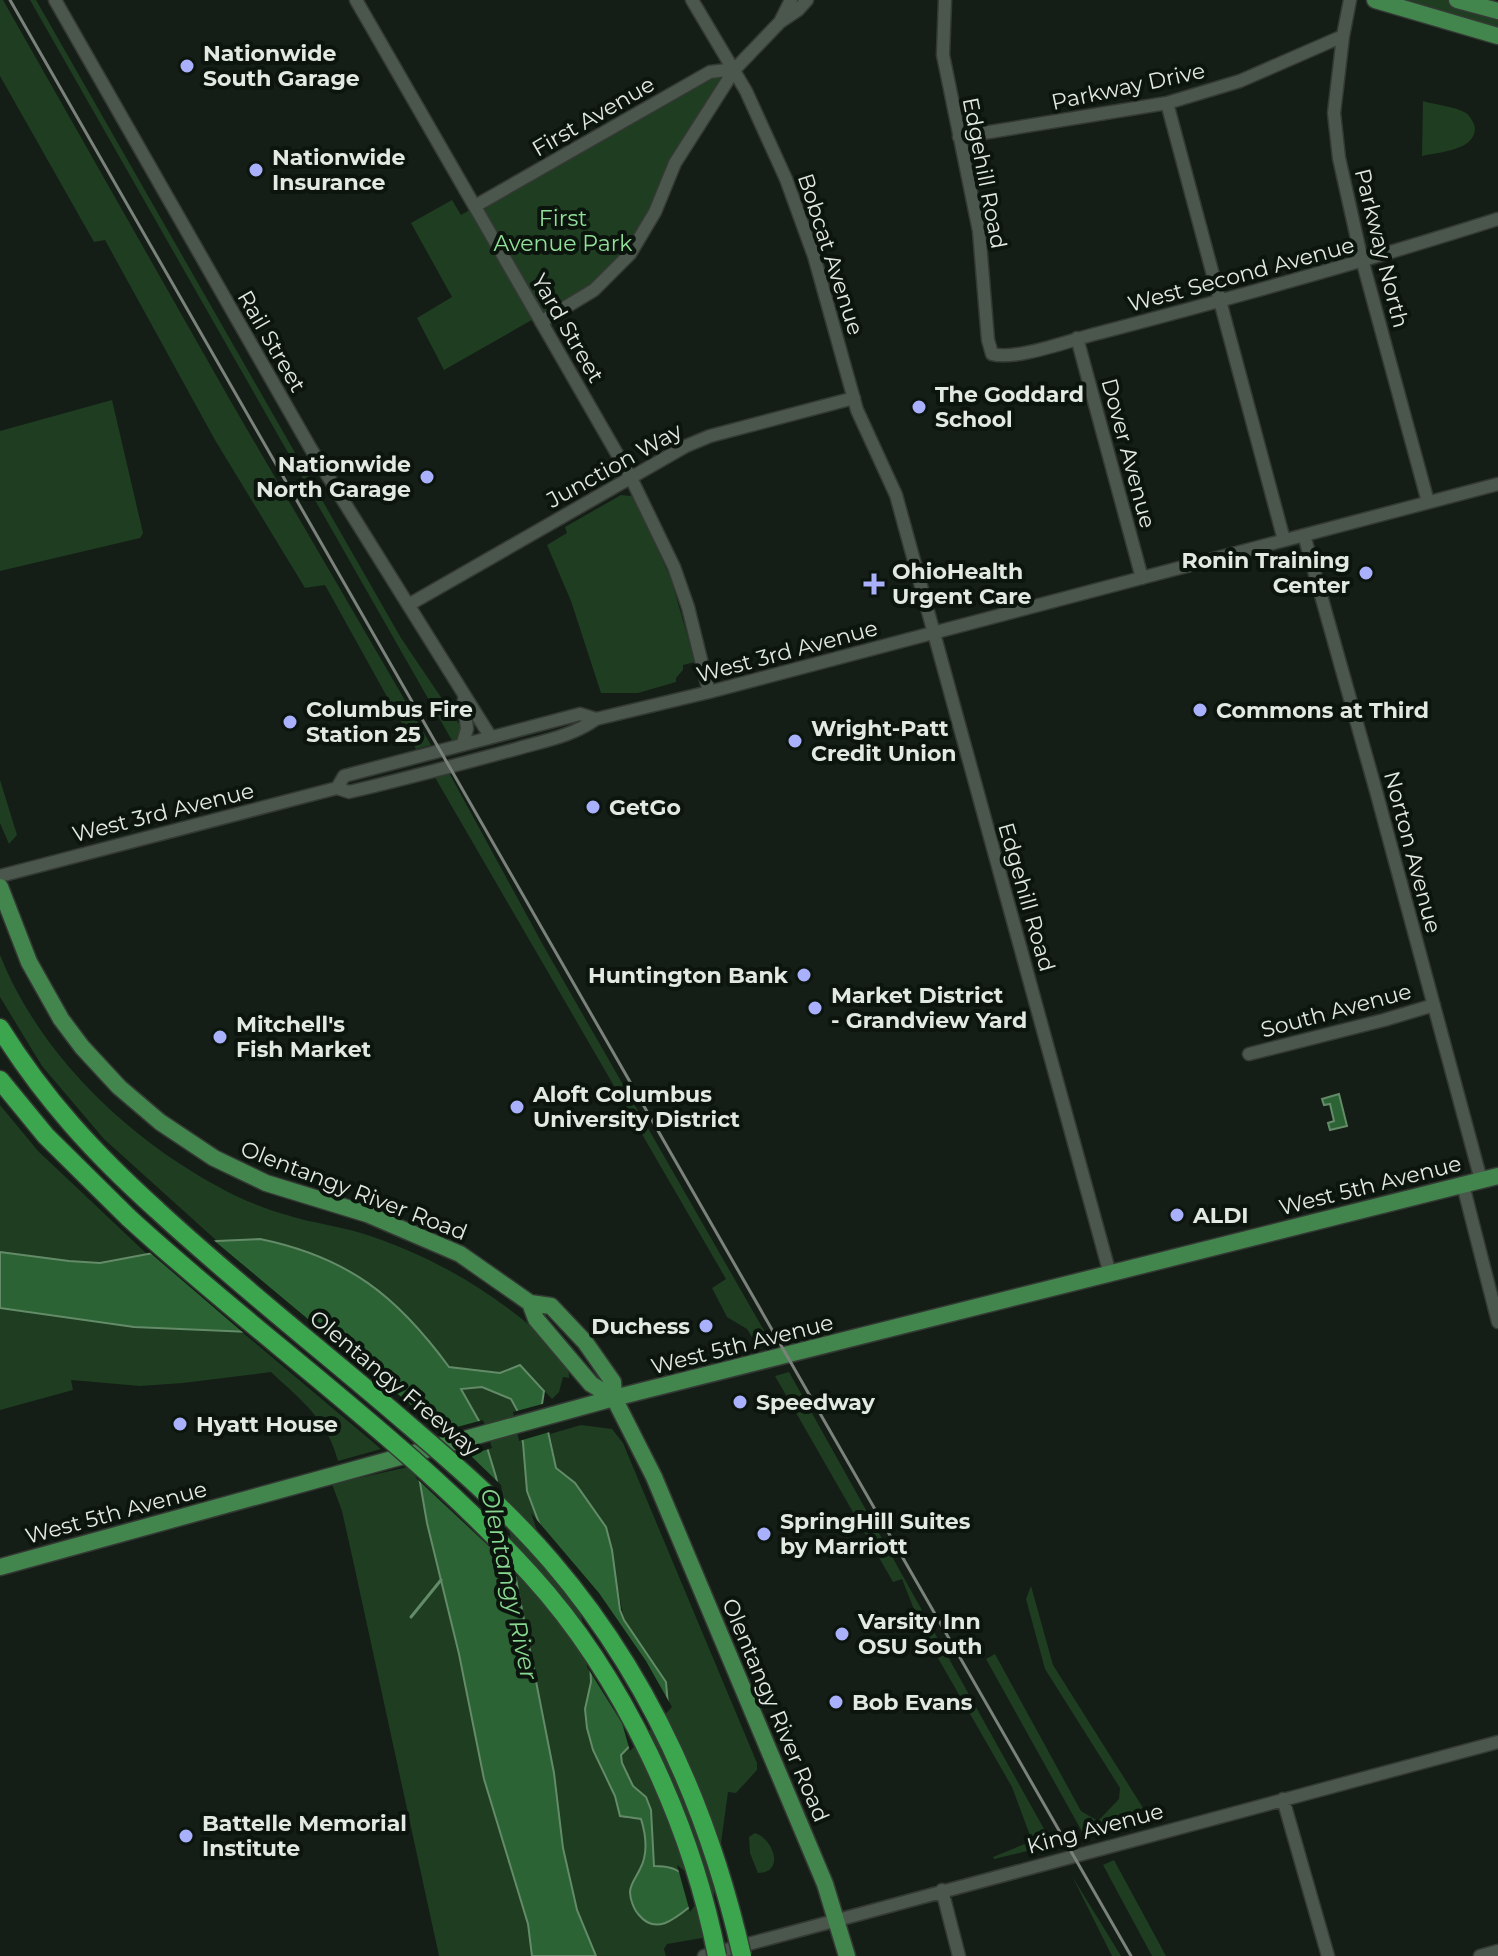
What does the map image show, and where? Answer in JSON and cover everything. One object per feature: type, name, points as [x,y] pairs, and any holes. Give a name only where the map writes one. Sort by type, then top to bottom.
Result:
[{"type":"highway","name":"Olentangy Freeway","points":[[0,1028],[28,1072],[65,1119],[157,1210],[468,1476],[551,1561],[603,1627],[625,1661],[685,1774],[714,1847],[742,1956]]},
{"type":"highway","points":[[0,1080],[46,1136],[129,1218],[196,1280],[451,1494],[532,1577],[583,1641],[646,1749],[692,1860],[717,1956]]},
{"type":"main road","points":[[1375,0],[1498,36]]},
{"type":"main road","points":[[1457,0],[1498,11]]},
{"type":"main road","name":"Olentangy River Road","points":[[0,887],[29,962],[61,1019],[119,1087],[160,1122],[214,1158],[266,1183],[367,1214],[431,1239],[467,1258],[530,1303],[551,1306],[585,1342],[613,1382],[614,1398],[654,1477],[837,1919],[847,1956]]},
{"type":"main road","name":"West 5th Avenue","points":[[0,1567],[614,1398],[1498,1176]]},
{"type":"street","name":"Rail Street","points":[[55,0],[311,449],[490,736]]},
{"type":"street","name":"Yard Street","points":[[356,0],[631,478],[674,567],[688,607],[709,692]]},
{"type":"street","name":"Bobcat Avenue","points":[[692,0],[735,69],[757,112],[797,206],[829,305],[854,398],[869,441],[896,495],[907,530]]},
{"type":"street","points":[[780,22],[791,0]]},
{"type":"street","points":[[541,322],[594,290],[630,254],[655,212],[675,163],[735,69],[780,22],[807,0]]},
{"type":"street","name":"Edgehill Road","points":[[945,0],[943,55],[979,231],[988,340],[992,354]]},
{"type":"street","name":"Parkway North","points":[[1350,0],[1334,113],[1343,181],[1428,502]]},
{"type":"street","name":"Parkway Drive","points":[[959,137],[1167,103],[1240,81],[1343,36]]},
{"type":"street","name":"First Avenue","points":[[475,206],[710,72],[735,69]]},
{"type":"street","points":[[1167,103],[1284,540]]},
{"type":"street","name":"West Second Avenue","points":[[992,354],[1019,354],[1363,262],[1498,219]]},
{"type":"street","name":"Dover Avenue","points":[[1077,338],[1142,578]]},
{"type":"street","name":"Junction Way","points":[[410,604],[686,446],[710,436],[854,398]]},
{"type":"street","name":"West 3rd Avenue","points":[[0,876],[337,788],[349,792],[543,742],[584,728],[596,719],[933,634],[1498,484]]},
{"type":"street","name":"Edgehill Road","points":[[907,530],[1110,1274]]},
{"type":"street","name":"Norton Avenue","points":[[1304,535],[1481,1180]]},
{"type":"street","name":"Rail Street","points":[[463,696],[467,719],[463,743]]},
{"type":"street","name":"West 3rd Avenue","points":[[337,788],[344,776],[463,743],[580,714],[596,719]]},
{"type":"street","points":[[390,782],[392,778],[406,773],[483,754],[490,745],[490,736]]},
{"type":"street","name":"South Avenue","points":[[1249,1054],[1434,1005]]},
{"type":"street","points":[[1463,1185],[1498,1322]]},
{"type":"street","name":"King Avenue","points":[[704,1956],[1498,1742]]},
{"type":"street","points":[[1283,1799],[1328,1956]]},
{"type":"street","points":[[942,1890],[959,1956]]},
{"type":"street","points":[[1480,1956],[1498,1951]]},
{"type":"green space","points":[[0,0],[3,0],[230,400],[431,745],[416,749],[325,585],[305,588],[215,440],[105,240],[94,242],[0,76]]},
{"type":"green space","points":[[30,0],[36,0],[401,638],[461,727],[463,736],[454,744]]},
{"type":"green space","points":[[1375,0],[1457,0],[1498,11],[1498,36]]},
{"type":"green space","name":"First Avenue Park","points":[[735,69],[643,234],[594,290],[537,317],[444,370],[417,318],[452,297],[411,223],[452,200],[461,215],[710,72]]},
{"type":"green space","points":[[1423,101],[1466,113],[1475,129],[1469,142],[1454,149],[1422,156]]},
{"type":"green space","points":[[112,400],[143,533],[140,538],[0,571],[0,431]]},
{"type":"green space","points":[[621,495],[631,496],[635,500],[671,579],[695,662],[683,665],[676,682],[638,693],[601,693],[571,601],[547,545],[567,533],[565,527]]},
{"type":"green space","points":[[447,769],[543,945],[774,1344],[759,1348],[747,1329],[727,1317],[712,1288],[726,1279],[433,774]]},
{"type":"green space","points":[[0,780],[17,835],[9,844],[0,823]]},
{"type":"green space","points":[[0,955],[37,1025],[62,1058],[118,1117],[150,1143],[183,1166],[244,1199],[281,1213],[385,1241],[453,1272],[516,1314],[557,1351],[566,1364],[569,1378],[563,1377],[559,1392],[552,1399],[520,1365],[500,1373],[449,1367],[425,1335],[398,1307],[304,1250],[260,1239],[217,1241],[104,1139],[42,1066],[0,997]]},
{"type":"green space","points":[[0,1105],[38,1151],[148,1255],[100,1263],[0,1252]]},
{"type":"green space","points":[[0,1308],[134,1327],[241,1331],[381,1449],[338,1461],[320,1422],[271,1372],[140,1386],[71,1380],[73,1390],[0,1410]]},
{"type":"green space","points":[[789,1372],[1053,1845],[994,1859],[1032,1841],[1012,1787],[923,1632],[902,1579],[893,1582],[775,1376]]},
{"type":"green space","points":[[482,1387],[511,1399],[517,1410],[527,1491],[584,1614],[589,1634],[591,1682],[585,1709],[593,1750],[628,1819],[641,1819],[645,1836],[644,1852],[633,1882],[686,1877],[677,1869],[654,1866],[651,1810],[646,1797],[633,1786],[621,1755],[668,1706],[666,1682],[624,1620],[606,1527],[575,1483],[556,1468],[550,1434],[581,1425],[612,1429],[623,1443],[757,1763],[757,1770],[736,1793],[728,1792],[708,1937],[667,1944],[664,1949],[666,1956],[596,1956],[577,1910],[563,1848],[554,1773],[496,1477],[479,1421],[461,1388]]},
{"type":"green space","points":[[417,1465],[484,1779],[528,1924],[532,1956],[439,1956],[342,1511],[332,1484]]},
{"type":"green space","points":[[1031,1586],[1053,1665],[1152,1822],[1085,1837],[986,1659],[995,1654],[1081,1811],[1098,1821],[1119,1799],[1120,1788],[1045,1669],[1026,1599]]},
{"type":"green space","points":[[755,1833],[762,1836],[774,1855],[772,1868],[766,1872],[758,1873],[750,1853],[749,1837]]},
{"type":"green space","points":[[1114,1860],[1166,1956],[1152,1956],[1103,1865]]},
{"type":"green space","points":[[1072,1876],[1121,1956],[1112,1956]]},
{"type":"water","points":[[1339,1094],[1347,1126],[1330,1130],[1328,1123],[1334,1121],[1330,1104],[1324,1105],[1322,1099]]},
{"type":"water","name":"Olentangy River","points":[[260,1239],[319,1257],[368,1283],[410,1320],[449,1367],[500,1373],[520,1365],[544,1391],[542,1404],[556,1468],[575,1483],[606,1527],[620,1610],[666,1682],[668,1706],[621,1755],[633,1786],[646,1797],[651,1810],[654,1866],[673,1868],[686,1881],[692,1905],[673,1919],[652,1924],[637,1913],[632,1901],[631,1886],[644,1857],[643,1825],[641,1819],[620,1816],[615,1796],[593,1750],[585,1709],[591,1682],[589,1634],[584,1614],[542,1531],[527,1491],[523,1443],[517,1410],[511,1399],[482,1387],[461,1389],[479,1421],[496,1477],[554,1773],[563,1848],[577,1910],[596,1956],[532,1956],[528,1924],[484,1779],[417,1465],[407,1435],[297,1334],[134,1327],[0,1308],[0,1252],[100,1263],[217,1241]]},
{"type":"pier","points":[[211,1238],[442,1431],[483,1420],[492,1448],[470,1455],[501,1485],[518,1578],[494,1551],[416,1478],[403,1437],[377,1402],[296,1338],[247,1336],[148,1251]]},
{"type":"pier","points":[[546,1403],[553,1431],[519,1441],[513,1412]]},
{"type":"pier","points":[[531,1513],[599,1593],[646,1661],[672,1707],[630,1751],[622,1723],[587,1667],[581,1615],[538,1533]]},
{"type":"pier","points":[[677,1865],[690,1875],[699,1900],[690,1912]]},
{"type":"waterway","points":[[411,1617],[441,1580]]},
{"type":"railway","points":[[10,0],[1131,1956]]},
{"type":"place","name":"Nationwide South Garage","points":[[187,66]]},
{"type":"place","name":"Nationwide Insurance","points":[[256,170]]},
{"type":"place","name":"The Goddard School","points":[[919,407]]},
{"type":"place","name":"Nationwide North Garage","points":[[427,477]]},
{"type":"place","name":"Ronin Training Center","points":[[1366,573]]},
{"type":"place","name":"OhioHealth Urgent Care","points":[[874,584]]},
{"type":"place","name":"Commons at Third","points":[[1200,710]]},
{"type":"place","name":"Columbus Fire Station 25","points":[[290,722]]},
{"type":"place","name":"Wright-Patt Credit Union","points":[[795,741]]},
{"type":"place","name":"GetGo","points":[[593,807]]},
{"type":"place","name":"Huntington Bank","points":[[804,975]]},
{"type":"place","name":"Market District - Grandview Yard","points":[[815,1008]]},
{"type":"place","name":"Mitchell's Fish Market","points":[[220,1037]]},
{"type":"place","name":"Aloft Columbus University District","points":[[517,1107]]},
{"type":"place","name":"ALDI","points":[[1177,1215]]},
{"type":"place","name":"Duchess","points":[[706,1326]]},
{"type":"place","name":"Speedway","points":[[740,1402]]},
{"type":"place","name":"Hyatt House","points":[[180,1424]]},
{"type":"place","name":"SpringHill Suites by Marriott","points":[[764,1534]]},
{"type":"place","name":"Varsity Inn OSU South","points":[[842,1634]]},
{"type":"place","name":"Bob Evans","points":[[836,1702]]},
{"type":"place","name":"Battelle Memorial Institute","points":[[186,1836]]}]
